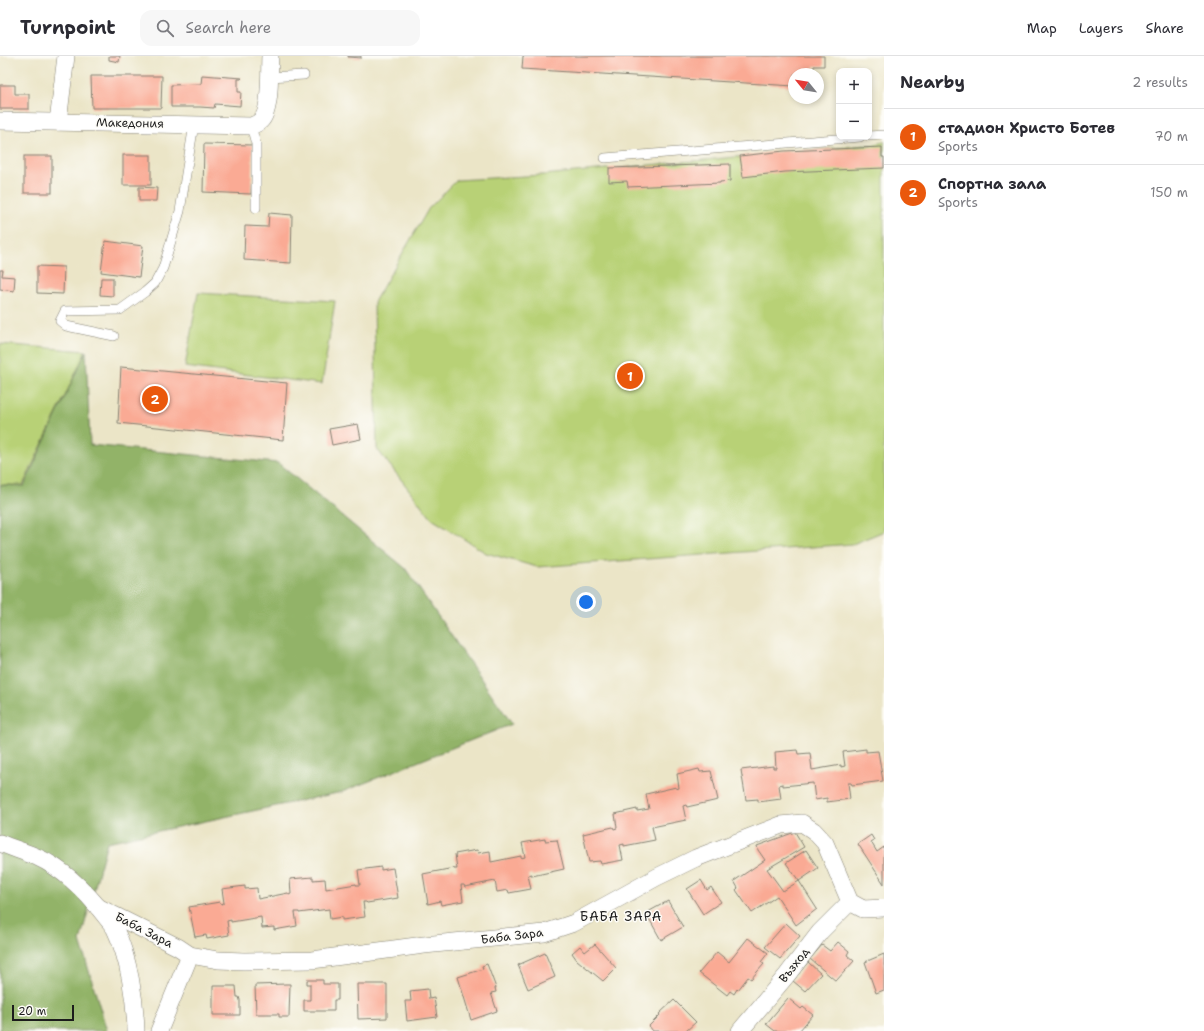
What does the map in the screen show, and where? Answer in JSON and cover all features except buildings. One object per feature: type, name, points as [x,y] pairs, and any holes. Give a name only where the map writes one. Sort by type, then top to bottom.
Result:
[{"type":"street","points":[[58,122],[66,56]]},
{"type":"street","points":[[255,124],[264,116],[268,108],[270,56]]},
{"type":"street","name":"Македония","points":[[0,121],[255,124]]},
{"type":"street","name":"Баба Зара","points":[[98,907],[178,947],[190,955],[218,960],[312,960],[424,945],[544,933],[574,923],[651,880],[696,858],[781,825],[802,823],[814,831],[825,843],[850,902]]},
{"type":"street","points":[[0,843],[38,858],[58,870],[80,888],[115,928],[124,953],[133,991],[136,1031]]},
{"type":"street","points":[[850,902],[863,909],[884,908]]},
{"type":"street","name":"Възход","points":[[740,1031],[787,976],[820,932],[850,902]]},
{"type":"street","points":[[159,1031],[190,955]]},
{"type":"lane","points":[[269,77],[304,75]]},
{"type":"lane","points":[[114,336],[66,326],[60,320],[64,311],[120,310],[155,283],[163,268],[180,210],[194,124]]},
{"type":"lane","points":[[255,124],[256,208]]},
{"type":"lane","points":[[872,136],[884,135]]},
{"type":"lane","points":[[605,158],[836,139]]},
{"type":"green space","points":[[884,141],[884,531],[853,544],[537,567],[486,553],[432,519],[377,449],[374,302],[429,208],[457,180],[543,175],[876,144]]},
{"type":"green space","points":[[198,293],[335,301],[322,384],[185,367]]},
{"type":"green space","points":[[0,344],[86,351],[23,485],[0,485]]},
{"type":"green space","points":[[86,351],[90,445],[278,463],[405,568],[512,724],[342,792],[107,842],[80,941],[107,1031],[0,1031],[0,485],[24,486]]},
{"type":"place","name":"стадион Христо Ботев","points":[[630,376]]},
{"type":"place","name":"Спортна зала","points":[[155,399]]},
{"type":"district","name":"БАБА ЗАРА","points":[[621,916]]}]
